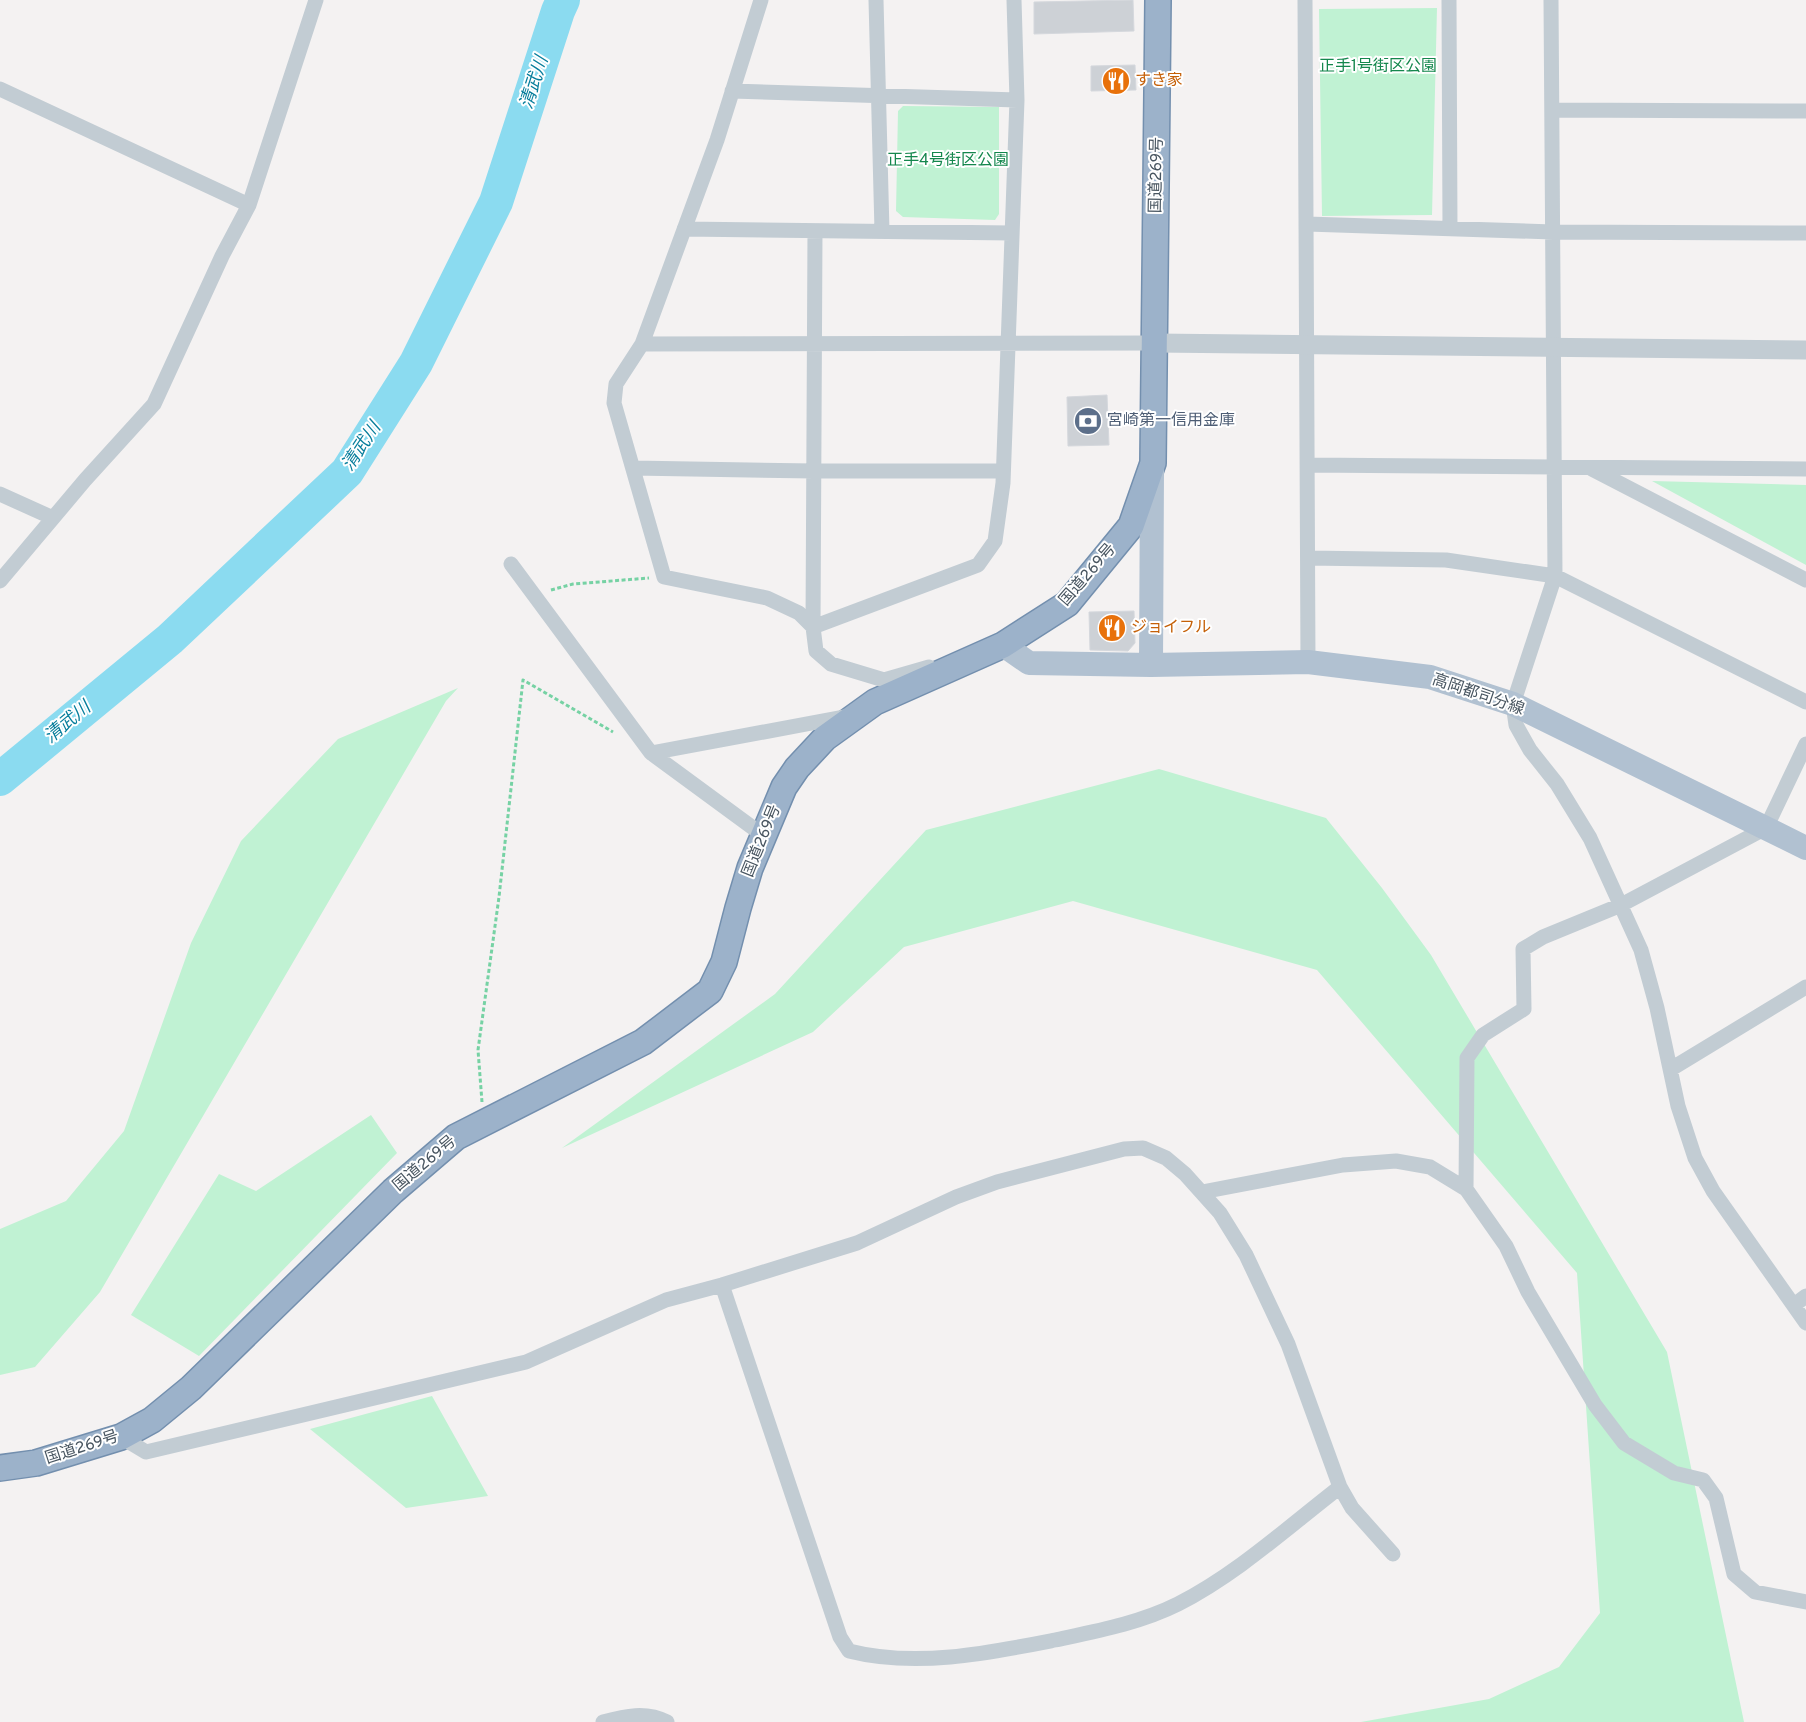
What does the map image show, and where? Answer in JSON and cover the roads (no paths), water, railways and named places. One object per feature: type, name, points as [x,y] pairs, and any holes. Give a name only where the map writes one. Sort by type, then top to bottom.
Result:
[{"type":"highway","name":"国道269号","points":[[0,1468],[36,1463],[121,1437],[152,1420],[191,1388],[393,1190],[456,1137],[643,1042],[710,991],[724,962],[750,868],[784,787],[825,738],[875,702],[1003,645],[1067,604],[1131,526],[1152,463],[1158,0]]},
{"type":"main road","points":[[1150,665],[1152,463]]},
{"type":"main road","name":"高岡都司分線","points":[[1003,645],[1029,663],[1150,665],[1308,662],[1430,678],[1513,704],[1806,848]]},
{"type":"street","points":[[0,580],[52,518],[154,404],[222,256],[249,205],[316,0]]},
{"type":"street","points":[[761,0],[717,140],[642,344],[616,384],[614,403],[664,577],[767,598],[798,612],[813,627]]},
{"type":"street","points":[[876,0],[882,231]]},
{"type":"street","points":[[813,627],[978,565],[995,541],[1003,472],[1017,100],[1014,0]]},
{"type":"street","points":[[1305,0],[1308,662]]},
{"type":"street","points":[[1448,0],[1450,228]]},
{"type":"street","points":[[1551,0],[1555,576],[1513,704],[1516,725],[1530,750],[1557,784],[1590,838],[1641,950],[1657,1008],[1678,1106],[1695,1158],[1713,1191],[1806,1323]]},
{"type":"street","points":[[0,89],[249,205]]},
{"type":"street","points":[[732,91],[1017,100]]},
{"type":"street","points":[[1552,110],[1806,111]]},
{"type":"street","points":[[1307,224],[1552,232],[1806,233]]},
{"type":"street","points":[[684,229],[1012,233]]},
{"type":"street","points":[[816,230],[813,627],[816,651],[831,664],[884,680],[1003,645]]},
{"type":"street","points":[[642,344],[1155,343],[1806,350]]},
{"type":"street","points":[[1308,465],[1806,469]]},
{"type":"street","points":[[1588,467],[1806,580]]},
{"type":"street","points":[[633,468],[1003,472]]},
{"type":"street","points":[[0,494],[52,518]]},
{"type":"street","points":[[1308,558],[1446,560],[1555,576],[1806,702]]},
{"type":"street","points":[[511,564],[651,753],[764,836]]},
{"type":"street","points":[[651,753],[858,714]]},
{"type":"street","points":[[1466,1189],[1467,1058],[1483,1035],[1524,1009],[1523,949],[1543,936],[1621,905],[1766,828],[1806,744]]},
{"type":"street","points":[[1671,1069],[1806,987]]},
{"type":"street","points":[[121,1437],[146,1452],[526,1362],[666,1300],[722,1285],[857,1243],[956,1197],[996,1182],[1124,1149],[1143,1148],[1166,1158],[1185,1174],[1220,1214],[1246,1255],[1288,1344],[1340,1487],[1352,1508],[1392,1554]]},
{"type":"street","points":[[1202,1192],[1343,1165],[1396,1161],[1430,1167],[1466,1189],[1506,1246],[1528,1292],[1595,1405],[1624,1443],[1674,1473],[1703,1480],[1716,1498],[1734,1574],[1755,1592],[1806,1602]]},
{"type":"street","points":[[722,1285],[840,1637],[850,1651],[875,1656],[936,1658],[1018,1647],[1109,1629],[1148,1617],[1178,1604],[1239,1566],[1340,1487]]},
{"type":"street","points":[[1794,1305],[1806,1296]]},
{"type":"street","points":[[603,1722],[619,1717],[652,1715],[667,1722]]},
{"type":"waterway","name":"清武川","points":[[0,779],[170,639],[347,472],[416,363],[496,202],[563,0]]},
{"type":"place","name":"すき家","points":[[1116,81]]},
{"type":"place","name":"宮崎第一信用金庫","points":[[1088,421]]},
{"type":"place","name":"ジョイフル","points":[[1112,628]]},
{"type":"park label","name":"正手1号街区公園","points":[[1378,67]]},
{"type":"park label","name":"正手4号街区公園","points":[[948,161]]}]
